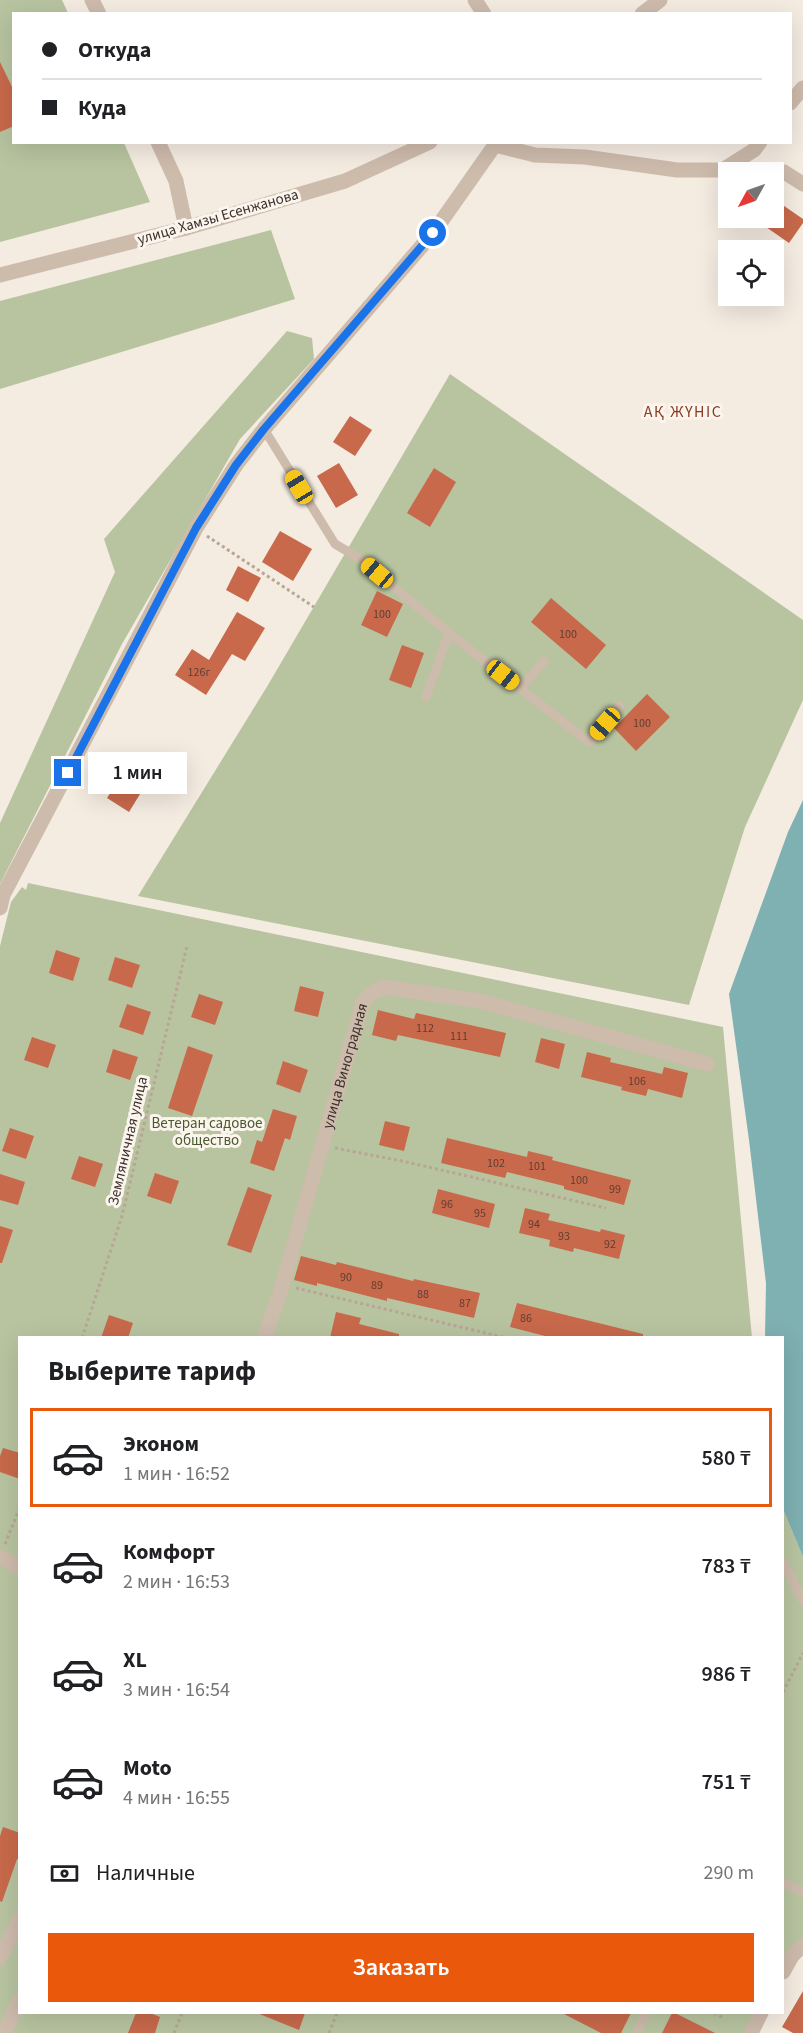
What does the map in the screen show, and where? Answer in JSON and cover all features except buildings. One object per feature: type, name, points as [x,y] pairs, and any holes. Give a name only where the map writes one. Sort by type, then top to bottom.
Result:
[{"type":"street","points":[[645,12],[660,0]]},
{"type":"street","points":[[792,101],[803,88]]},
{"type":"street","points":[[159,144],[176,181],[186,228]]},
{"type":"street","name":"улица Хамзы Есенжанова","points":[[0,275],[186,228],[345,181],[426,144]]},
{"type":"street","points":[[0,908],[3,895],[196,528],[236,465],[264,429],[433,233],[496,144],[535,155],[585,157],[677,170],[718,170]]},
{"type":"street","points":[[735,162],[754,150],[758,144]]},
{"type":"street","points":[[784,172],[803,184]]},
{"type":"street","name":"улица Виноградная","points":[[265,1336],[282,1285],[363,1002],[370,994],[384,987],[480,1001],[707,1065]]},
{"type":"street","points":[[0,1557],[18,1567]]},
{"type":"street","points":[[0,1958],[18,1922]]},
{"type":"street","points":[[784,1970],[792,1956],[803,1945]]},
{"type":"street","points":[[4,2033],[18,2003]]},
{"type":"street","points":[[751,2033],[760,2014]]},
{"type":"lane","points":[[264,429],[334,544],[359,558],[520,689],[589,742],[620,706]]},
{"type":"lane","points":[[426,698],[449,633]]},
{"type":"lane","points":[[520,689],[544,661]]},
{"type":"lane","points":[[784,1564],[803,1601]]},
{"type":"lane","points":[[784,1883],[803,1892]]},
{"type":"lane","points":[[637,2033],[646,2014]]},
{"type":"path","points":[[196,528],[314,607]]},
{"type":"path","name":"Земляничная улица","points":[[83,1336],[122,1216],[187,946]]},
{"type":"path","points":[[322,1145],[606,1208]]},
{"type":"path","points":[[282,1285],[499,1336]]},
{"type":"path","points":[[0,1557],[18,1513]]},
{"type":"path","points":[[784,1690],[803,1653]]},
{"type":"path","points":[[174,2033],[182,2014]]},
{"type":"path","points":[[329,2033],[337,2014]]},
{"type":"path","points":[[716,2014],[722,2017]]},
{"type":"green space","points":[[0,0],[62,0],[68,12],[12,12],[12,144],[124,144],[150,202],[0,242]]},
{"type":"green space","points":[[271,230],[295,299],[0,389],[0,301]]},
{"type":"green space","points":[[287,331],[312,338],[314,359],[240,439],[122,644],[0,884],[0,823],[115,572],[104,539]]},
{"type":"green space","points":[[450,374],[803,620],[803,700],[745,827],[689,1005],[138,896],[268,685]]},
{"type":"green space","name":"Ветеран садовое общество","points":[[28,883],[723,1027],[752,1336],[18,1336],[18,2014],[754,2014],[744,2033],[0,2033],[0,946],[11,902],[22,887],[26,890]]},
{"type":"green space","points":[[784,1511],[803,1557],[803,1939],[784,1963]]},
{"type":"water","points":[[803,800],[803,1557],[784,1511],[784,1336],[765,1336],[766,1283],[729,994],[788,832]]},
{"type":"district","name":"АҚ ЖҮНІС","points":[[683,412]]},
{"type":"route","points":[[68,773],[196,528],[236,465],[264,429],[433,233]]}]
